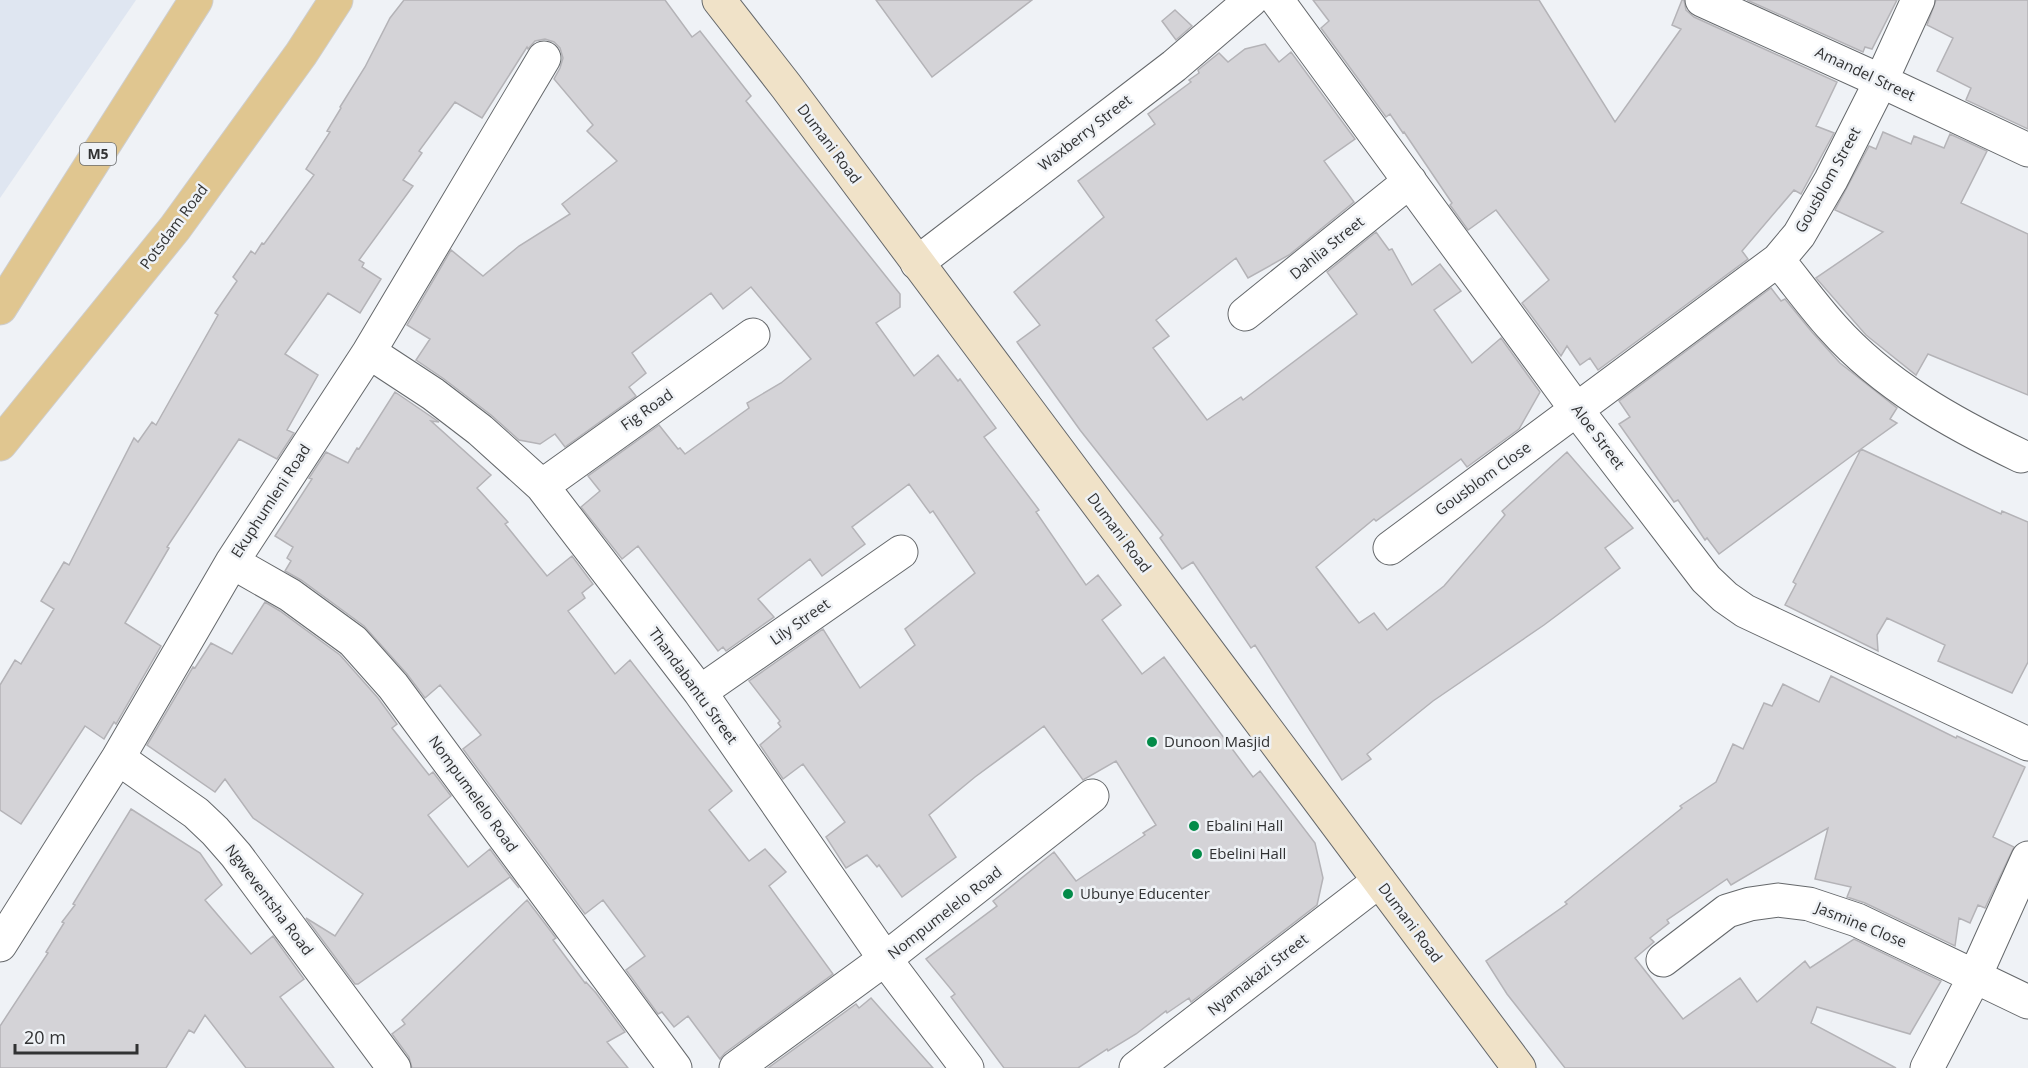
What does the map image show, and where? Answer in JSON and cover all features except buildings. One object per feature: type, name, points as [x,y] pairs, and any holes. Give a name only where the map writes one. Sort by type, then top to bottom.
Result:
[{"type":"main road","name":"M5","points":[[0,308],[196,0]]},
{"type":"main road","name":"Potsdam Road","points":[[0,444],[175,228],[301,54],[336,0]]},
{"type":"street","name":"Dumani Road","points":[[719,0],[1519,1068]]},
{"type":"street","name":"Waxberry Street","points":[[917,263],[1173,66],[1251,0]]},
{"type":"street","name":"Aloe Street","points":[[1277,0],[1576,410],[1706,579],[1725,597],[1745,611],[2028,744]]},
{"type":"street","name":"Amandel Street","points":[[1702,0],[2028,150]]},
{"type":"street","name":"Gousblom Street","points":[[1576,410],[1778,260],[1799,235],[1881,81],[1918,0]]},
{"type":"street","name":"Ekuphumleni Road","points":[[0,945],[117,758],[232,562],[369,352],[544,58]]},
{"type":"street","name":"Dahlia Street","points":[[1245,314],[1410,182]]},
{"type":"street","points":[[1778,260],[1833,328],[1868,362],[1924,405],[1970,432],[2021,456]]},
{"type":"street","name":"Fig Road","points":[[542,486],[753,335]]},
{"type":"street","name":"Thandabantu Street","points":[[369,352],[433,394],[470,422],[542,486],[699,692],[885,959],[967,1068]]},
{"type":"street","name":"Gousblom Close","points":[[1390,548],[1576,410]]},
{"type":"street","name":"Lily Street","points":[[699,692],[901,552]]},
{"type":"street","name":"Nompumelelo Road","points":[[232,562],[290,595],[345,636],[393,686],[675,1068]]},
{"type":"street","name":"Ngweventsha Road","points":[[117,758],[196,813],[215,831],[236,855],[394,1068]]},
{"type":"street","name":"Nompumelelo Road","points":[[736,1068],[885,959],[1092,796]]},
{"type":"street","points":[[1927,1068],[1976,976],[2028,858]]},
{"type":"street","name":"Nyamakazi Street","points":[[1136,1068],[1379,881]]},
{"type":"street","name":"Jasmine Close","points":[[1663,960],[1727,911],[1750,904],[1778,900],[1809,904],[1857,920],[2028,1002]]},
{"type":"shaded area","points":[[0,0],[136,0],[0,198]]},
{"type":"place","name":"Dunoon Masjid","points":[[1152,742]]},
{"type":"place","name":"Ebalini Hall","points":[[1194,826]]},
{"type":"place","name":"Ebelini Hall","points":[[1197,854]]},
{"type":"place","name":"Ubunye Educenter","points":[[1068,894]]}]
